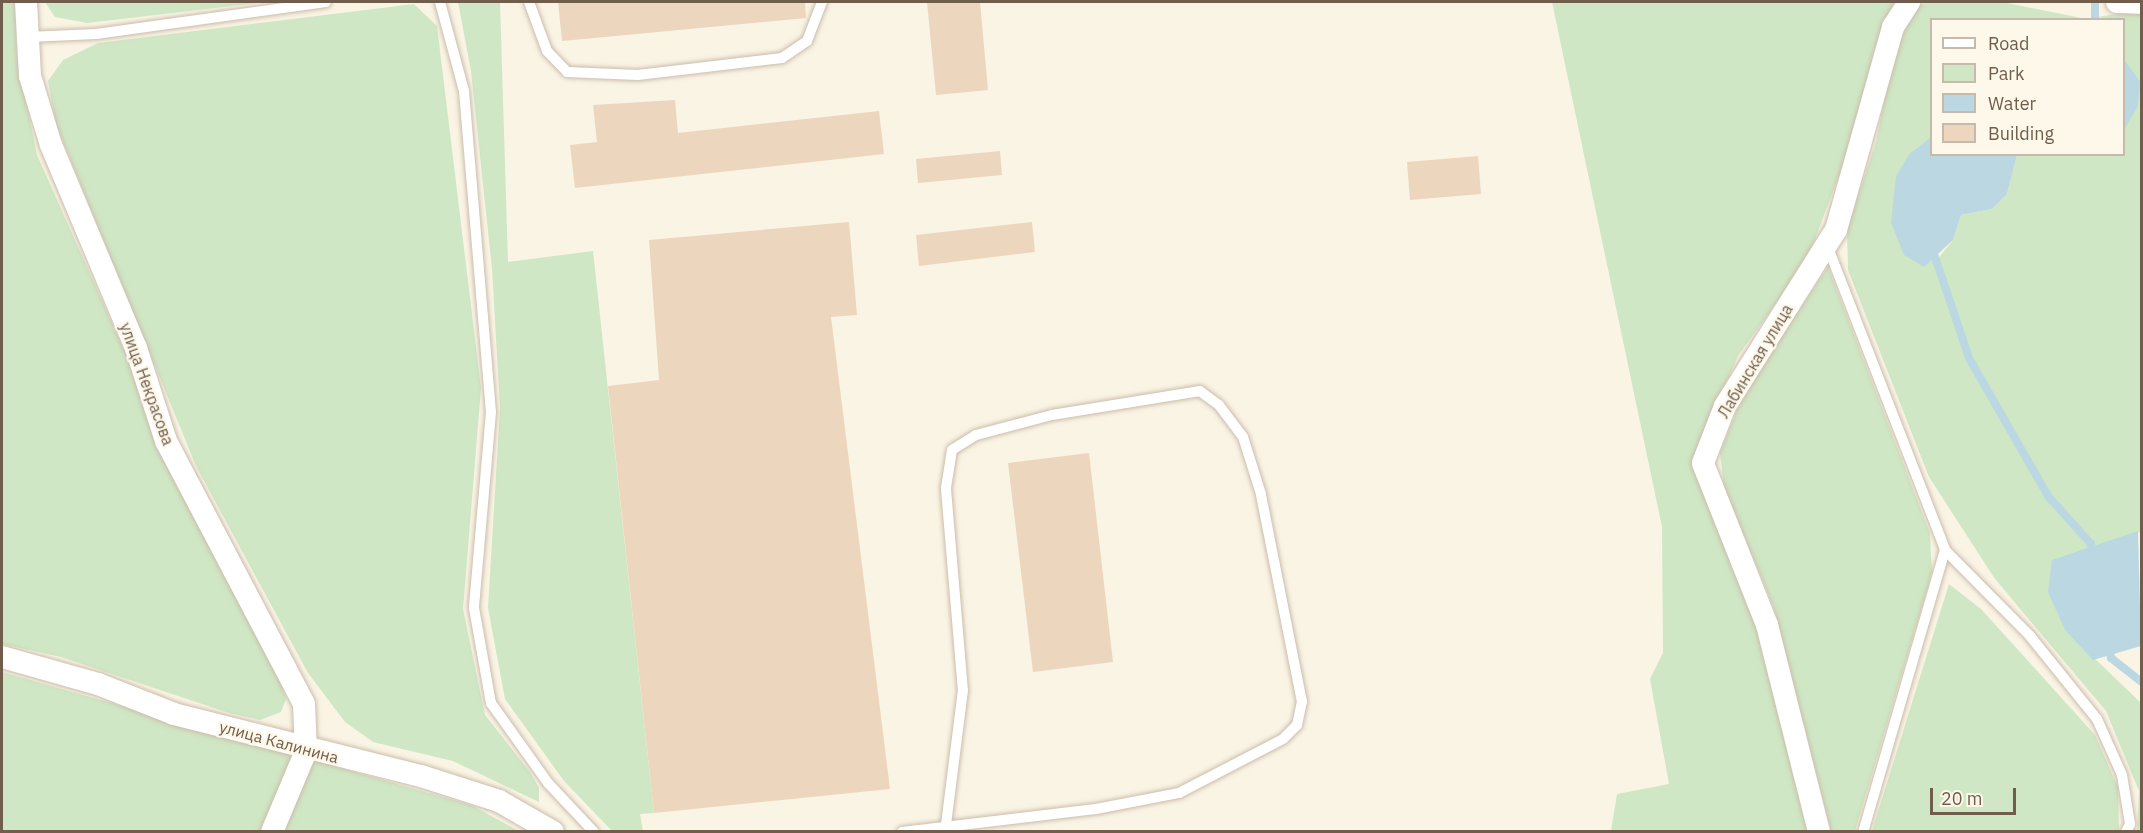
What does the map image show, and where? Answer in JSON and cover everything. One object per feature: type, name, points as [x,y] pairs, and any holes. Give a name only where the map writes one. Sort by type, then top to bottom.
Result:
[{"type":"street","name":"улица Некрасова","points":[[26,2],[30,76],[51,145],[136,348],[166,441],[304,704],[306,751]]},
{"type":"street","name":"Лабинская улица","points":[[1819,831],[1767,626],[1703,463],[1725,406],[1826,244],[1870,121],[1893,27],[1909,2]]},
{"type":"street","points":[[2117,2],[2142,3]]},
{"type":"street","name":"улица Калинина","points":[[2,657],[306,751],[443,783],[499,801],[553,831]]},
{"type":"street","points":[[272,831],[306,751]]},
{"type":"lane","points":[[28,37],[96,34],[326,2]]},
{"type":"lane","points":[[440,2],[464,91],[491,412],[476,619],[491,703],[548,783],[594,831]]},
{"type":"lane","points":[[529,2],[547,51],[567,72],[638,75],[782,58],[807,41],[822,2]]},
{"type":"lane","points":[[1826,244],[1945,550],[2030,636],[2097,719],[2122,775],[2130,824],[2126,831]]},
{"type":"lane","points":[[902,831],[1096,809],[1179,793],[1283,739],[1297,725],[1302,702],[1261,494],[1244,437],[1219,405],[1200,391],[1052,415],[976,435],[952,450],[946,489],[963,690],[946,825]]},
{"type":"lane","points":[[1863,831],[1945,550]]},
{"type":"green space","points":[[2,2],[15,2],[17,57],[37,155],[204,529],[277,669],[286,699],[281,712],[260,720],[229,713],[61,657],[2,644]]},
{"type":"green space","points":[[45,2],[266,2],[87,23],[55,17]]},
{"type":"green space","points":[[458,2],[500,2],[508,262],[593,251],[654,813],[640,814],[643,831],[612,831],[564,781],[505,699],[488,608],[500,408],[492,269],[471,71]]},
{"type":"green space","points":[[1552,2],[1901,2],[1875,47],[1851,144],[1807,260],[1738,356],[1693,460],[1760,627],[1808,831],[1611,831],[1617,794],[1669,784],[1650,679],[1663,653],[1662,527]]},
{"type":"green space","points":[[1928,2],[2002,2],[2081,18],[1930,18],[1930,138],[1910,153],[1936,261],[1953,240],[1961,215],[1992,209],[2007,194],[2017,156],[2125,156],[2125,127],[2140,81],[2125,60],[2125,18],[2096,17],[2141,11],[2141,535],[2138,531],[2065,630],[2141,703],[2141,831],[2137,831],[2139,791],[2106,711],[1995,579],[1929,477],[1848,270],[1847,229],[1876,142],[1893,57],[1916,6]]},
{"type":"green space","points":[[414,4],[437,26],[481,388],[463,609],[485,715],[530,772],[539,788],[539,802],[453,761],[373,742],[345,722],[308,673],[196,466],[56,124],[48,81],[63,60],[98,43]]},
{"type":"green space","points":[[1828,267],[1930,533],[1932,573],[1855,831],[1831,831],[1774,608],[1724,487],[1720,453],[1744,392]]},
{"type":"green space","points":[[1949,584],[1981,609],[2095,735],[2118,787],[2119,831],[1872,831]]},
{"type":"green space","points":[[2,672],[471,805],[519,831],[2,831]]},
{"type":"water","points":[[2125,60],[2140,81],[2138,106],[2125,128]]},
{"type":"water","points":[[1930,138],[1930,156],[2017,156],[2007,194],[1992,209],[1961,215],[1953,240],[1924,267],[1904,255],[1891,223],[1896,176],[1910,153]]},
{"type":"water","points":[[2138,531],[2141,646],[2093,660],[2065,630],[2048,592],[2052,560]]},
{"type":"building","points":[[558,2],[805,2],[806,18],[562,41]]},
{"type":"building","points":[[927,2],[980,2],[988,90],[936,95]]},
{"type":"building","points":[[675,100],[678,133],[879,111],[884,154],[575,188],[570,145],[597,142],[593,105]]},
{"type":"building","points":[[1000,151],[1002,175],[918,183],[916,159]]},
{"type":"building","points":[[1478,156],[1481,194],[1410,200],[1407,162]]},
{"type":"building","points":[[849,222],[857,315],[831,317],[890,789],[654,813],[608,386],[659,380],[649,240]]},
{"type":"building","points":[[1032,222],[1035,252],[919,266],[916,235]]},
{"type":"building","points":[[1089,453],[1113,662],[1033,672],[1008,463]]},
{"type":"waterway","points":[[2095,2],[2095,18]]},
{"type":"waterway","points":[[1933,251],[1969,358],[2048,496],[2091,544],[2093,554]]},
{"type":"waterway","points":[[2109,647],[2111,658],[2142,682]]}]
